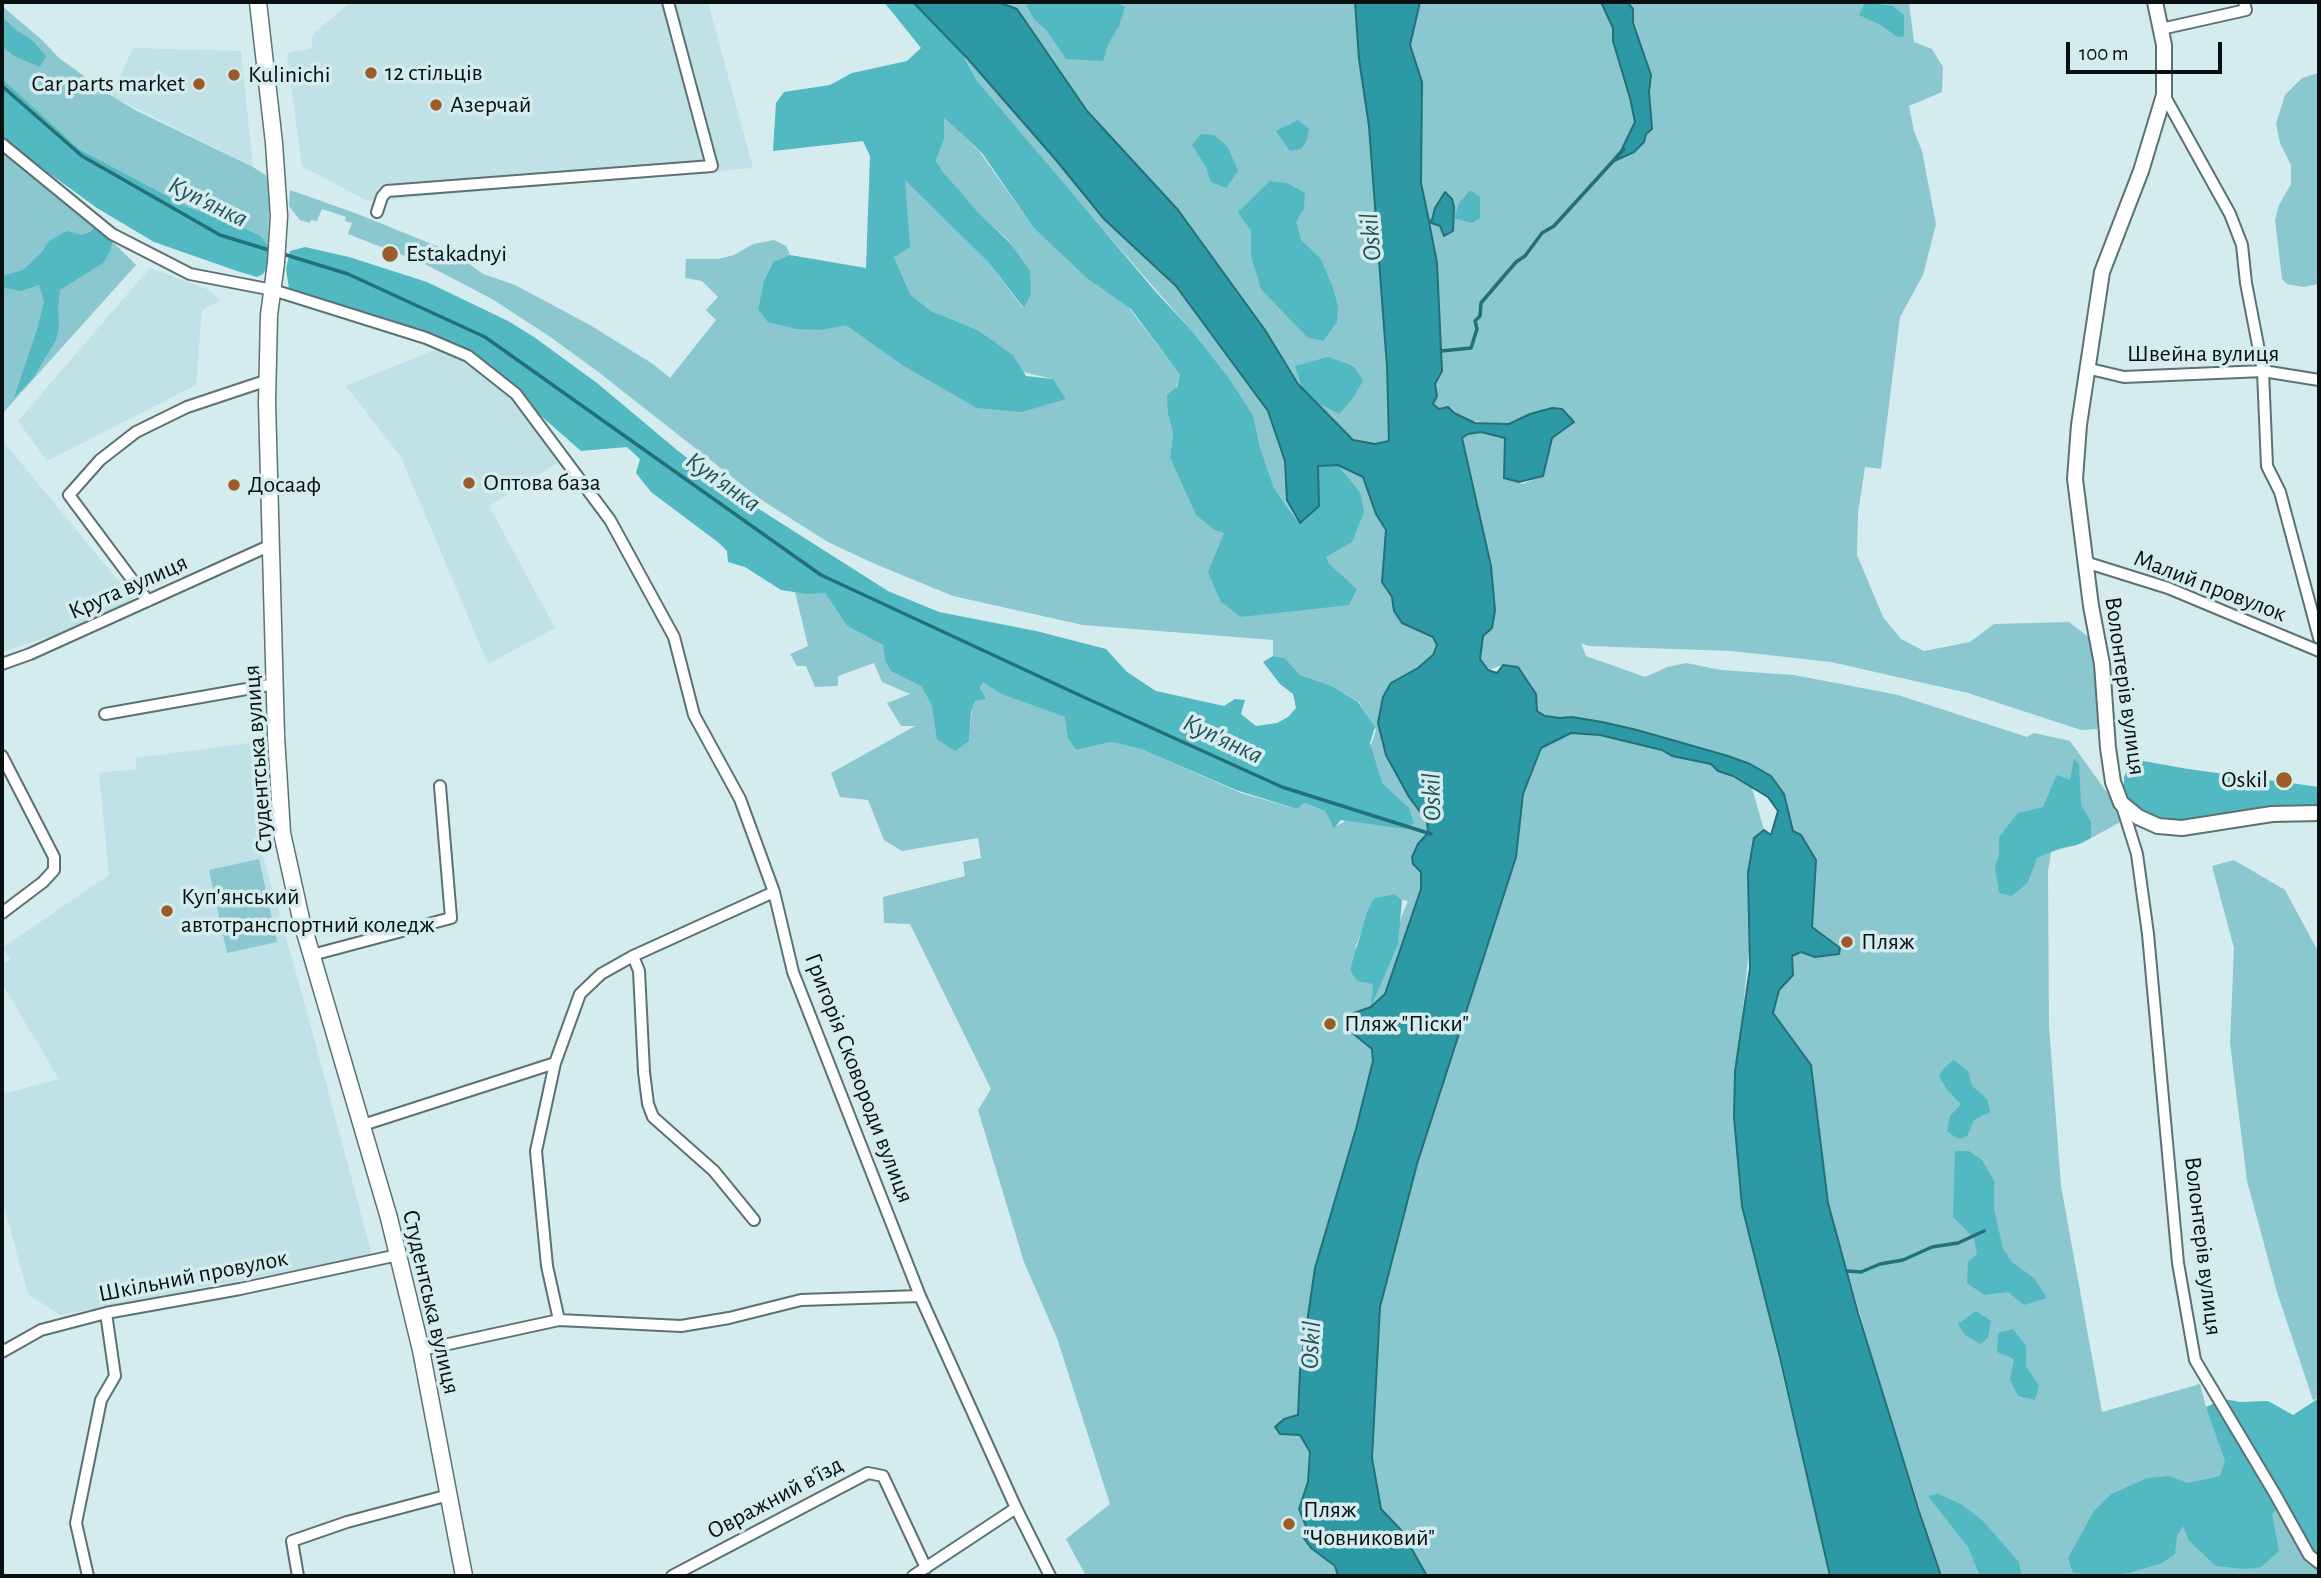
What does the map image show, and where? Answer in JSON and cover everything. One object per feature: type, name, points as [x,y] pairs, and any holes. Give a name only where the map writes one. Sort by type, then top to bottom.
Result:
[{"type":"main road","name":"Студентська вулиця","points":[[258,2],[279,216],[269,315],[268,380],[275,684],[282,833],[301,919],[363,1125],[398,1255],[421,1350],[464,1576]]},
{"type":"street","points":[[377,212],[387,191],[712,166],[668,2]]},
{"type":"street","name":"Волонтерів вулиця","points":[[2155,2],[2164,45],[2164,95],[2141,171],[2102,272],[2086,368],[2075,479],[2102,664],[2113,782],[2137,854],[2148,934],[2178,1263],[2195,1360],[2309,1555],[2319,1563]]},
{"type":"street","points":[[2161,29],[2246,10],[2244,2]]},
{"type":"street","points":[[2164,95],[2230,214],[2242,245],[2246,283],[2263,370],[2267,466],[2280,492],[2319,638]]},
{"type":"street","name":"Григорія Сковороди вулиця","points":[[2,145],[112,234],[190,274],[273,290],[426,338],[468,356],[516,394],[610,520],[674,637],[694,715],[740,799],[774,892],[793,972],[920,1296],[1016,1508],[1050,1576]]},
{"type":"street","name":"Швейна вулиця","points":[[2086,368],[2124,377],[2263,370],[2319,380]]},
{"type":"street","points":[[148,601],[69,495],[100,460],[136,432],[187,407],[268,380]]},
{"type":"street","name":"Крута вулиця","points":[[2,664],[30,654],[271,545]]},
{"type":"street","name":"Малий провулок","points":[[2085,562],[2168,588],[2319,651]]},
{"type":"street","points":[[105,714],[275,684]]},
{"type":"street","points":[[2,757],[54,857],[54,870],[43,882],[2,913]]},
{"type":"street","points":[[312,955],[451,918],[440,786]]},
{"type":"street","points":[[2121,803],[2138,817],[2158,826],[2182,828],[2272,814],[2319,813]]},
{"type":"street","points":[[559,1321],[547,1266],[536,1151],[555,1063],[580,994],[601,974],[633,957],[774,892]]},
{"type":"street","points":[[633,957],[639,971],[644,1072],[648,1104],[653,1117],[714,1171],[754,1220]]},
{"type":"street","points":[[363,1125],[555,1063]]},
{"type":"street","name":"Шкільний провулок","points":[[2,1352],[41,1330],[106,1313],[240,1289],[398,1255]]},
{"type":"street","points":[[421,1350],[559,1321],[681,1326],[729,1318],[801,1300],[920,1296]]},
{"type":"street","points":[[88,1576],[76,1523],[101,1400],[115,1376],[106,1313]]},
{"type":"street","name":"Овражний в'їзд","points":[[672,1576],[868,1473],[883,1476],[926,1568]]},
{"type":"street","points":[[298,1576],[292,1541],[347,1522],[449,1495]]},
{"type":"street","points":[[914,1576],[1016,1508]]},
{"type":"shaded area","points":[[351,2],[708,2],[753,168],[367,201],[302,166],[287,55],[313,48],[311,40],[315,32]]},
{"type":"shaded area","points":[[884,2],[915,2],[955,40],[977,81],[1192,331],[1229,378],[1253,415],[1260,447],[1274,488],[1299,523],[1319,504],[1318,466],[1338,465],[1360,492],[1364,512],[1352,542],[1326,557],[1329,564],[1357,589],[1349,605],[1241,617],[1221,602],[1208,572],[1224,533],[1215,530],[1196,515],[1170,457],[1173,434],[1167,395],[1177,387],[1180,375],[1131,309],[1087,278],[1033,227],[982,153],[944,118],[944,139],[936,161],[979,213],[1010,243],[1030,271],[1031,294],[1024,308],[989,263],[905,180],[910,247],[894,257],[910,294],[931,311],[978,330],[1013,355],[1026,376],[1053,379],[1066,399],[1022,412],[977,408],[902,365],[846,325],[822,330],[796,329],[768,322],[758,309],[764,280],[773,262],[790,255],[866,268],[870,156],[863,141],[773,151],[776,103],[784,92],[830,85],[852,73],[907,61],[921,48]]},
{"type":"shaded area","points":[[998,2],[1355,2],[1359,59],[1369,122],[1389,441],[1375,444],[1353,440],[1302,388],[1265,330],[1087,111],[1017,9]]},
{"type":"shaded area","points":[[1025,2],[1115,2],[1125,7],[1103,61],[1066,59],[1047,31],[1034,19]]},
{"type":"shaded area","points":[[1420,2],[1909,2],[1914,42],[1932,49],[1943,67],[1942,92],[1909,106],[1914,131],[1922,151],[1936,224],[1923,275],[1900,317],[1881,469],[1865,467],[1858,513],[1857,555],[1883,617],[1901,639],[1924,651],[1970,642],[1994,624],[2069,622],[2100,646],[2097,729],[2081,730],[1968,693],[1831,662],[1732,651],[1589,646],[1581,643],[1586,656],[1645,677],[1686,663],[1721,670],[1794,675],[1898,695],[2027,737],[2034,733],[2070,741],[2126,819],[2082,843],[2051,852],[2048,871],[2049,1026],[2061,1186],[2102,1412],[2200,1384],[2206,1407],[2319,1562],[2319,1576],[2022,1576],[2019,1562],[1983,1576],[1941,1576],[1878,1377],[1828,1203],[1811,1065],[1773,1013],[1779,990],[1793,975],[1792,956],[1801,952],[1815,957],[1840,947],[1811,927],[1801,835],[1790,830],[1750,764],[1637,730],[1579,718],[1553,718],[1542,747],[1571,733],[1600,735],[1662,750],[1672,756],[1711,764],[1718,771],[1733,776],[1752,788],[1764,830],[1753,841],[1748,883],[1749,950],[1735,1085],[1746,1220],[1830,1576],[1427,1576],[1401,1530],[1381,1509],[1372,1446],[1380,1307],[1420,1154],[1516,857],[1523,794],[1541,748],[1518,667],[1503,665],[1488,670],[1479,659],[1483,636],[1492,628],[1495,610],[1491,566],[1462,438],[1468,434],[1482,432],[1505,438],[1504,478],[1522,484],[1543,476],[1552,438],[1530,414],[1509,424],[1471,421],[1448,408],[1439,409],[1433,404],[1437,263],[1421,183],[1422,82],[1410,45]]},
{"type":"shaded area","points":[[1865,2],[1893,6],[1904,15],[1904,36],[1898,37],[1859,15]]},
{"type":"shaded area","points":[[2,6],[59,58],[112,96],[270,178],[268,246],[261,236],[188,207],[79,149],[39,114],[2,79]]},
{"type":"shaded area","points":[[2,17],[32,40],[46,56],[40,67],[14,56],[2,46]]},
{"type":"shaded area","points":[[133,48],[241,51],[253,167],[112,96]]},
{"type":"shaded area","points":[[963,54],[1028,123],[1104,219],[1176,286],[1268,411],[1285,461],[1287,500],[1300,523],[1274,488],[1260,447],[1253,415],[1229,378],[1192,331],[1043,161],[977,81]]},
{"type":"shaded area","points":[[2319,73],[2319,284],[2304,287],[2287,284],[2282,279],[2275,220],[2279,205],[2291,184],[2291,165],[2280,143],[2276,124],[2285,95],[2302,78]]},
{"type":"shaded area","points":[[2,79],[79,149],[188,207],[261,236],[268,246],[268,267],[263,274],[257,277],[154,242],[97,208],[46,171],[2,138]]},
{"type":"shaded area","points":[[944,118],[979,151],[1033,227],[1123,300],[1180,375],[1168,414],[1173,434],[1170,457],[1224,533],[1241,617],[1275,612],[1326,563],[1326,556],[1360,492],[1338,465],[1363,477],[1376,514],[1386,532],[1382,582],[1392,597],[1394,611],[1419,632],[1433,637],[1437,645],[1433,655],[1418,668],[1391,683],[1378,723],[1386,755],[1408,795],[1428,818],[1426,835],[1418,844],[1413,864],[1421,872],[1421,889],[1386,996],[1371,1007],[1351,1014],[1350,1031],[1372,1049],[1373,1061],[1317,1260],[1300,1371],[1298,1415],[1284,1419],[1280,1434],[1300,1435],[1310,1452],[1308,1482],[1299,1509],[1306,1526],[1303,1537],[1336,1566],[1338,1576],[1086,1576],[1066,1539],[1110,1504],[1057,1338],[1024,1262],[978,1110],[991,1089],[910,924],[884,923],[883,897],[965,876],[963,862],[981,858],[978,838],[902,851],[884,840],[868,800],[840,797],[831,773],[915,726],[901,726],[887,703],[910,694],[882,682],[874,663],[838,676],[838,686],[815,687],[806,666],[797,666],[790,654],[808,646],[795,592],[825,593],[847,626],[883,645],[885,658],[921,686],[932,706],[969,741],[972,708],[983,682],[1001,694],[1066,717],[1068,739],[1076,750],[1111,742],[1141,749],[1241,793],[1297,809],[1304,803],[1325,811],[1334,827],[1344,822],[1376,730],[1359,702],[1332,686],[1300,675],[1285,658],[1273,656],[1273,640],[1083,625],[953,596],[875,564],[828,542],[760,499],[597,371],[492,299],[425,264],[348,234],[352,223],[345,221],[346,217],[322,209],[317,221],[311,220],[310,223],[300,220],[289,206],[290,190],[454,253],[483,274],[515,285],[590,325],[653,364],[670,378],[716,320],[706,310],[718,297],[702,281],[685,278],[686,259],[718,259],[734,255],[753,244],[774,240],[786,246],[790,255],[772,263],[764,280],[758,309],[788,327],[822,330],[846,324],[902,365],[1065,398],[1053,379],[1023,372],[1013,355],[978,330],[931,311],[910,294],[894,257],[905,179],[989,263],[1023,308],[1031,294],[1011,243],[941,171],[936,161],[944,139]],"holes":[[[1395,894],[1408,901],[1399,923],[1355,948],[1374,898]]]},
{"type":"shaded area","points":[[1298,120],[1309,129],[1307,140],[1301,149],[1290,151],[1276,131]]},
{"type":"shaded area","points":[[1201,134],[1214,135],[1227,146],[1234,161],[1238,171],[1226,188],[1211,182],[1206,167],[1192,145]]},
{"type":"shaded area","points":[[2,144],[97,226],[136,265],[2,414]]},
{"type":"shaded area","points":[[1270,181],[1287,183],[1305,193],[1304,208],[1296,222],[1301,240],[1320,258],[1338,306],[1337,322],[1323,341],[1307,337],[1261,289],[1251,256],[1251,231],[1238,212]]},
{"type":"shaded area","points":[[1470,190],[1480,197],[1480,218],[1472,223],[1454,218],[1460,202]]},
{"type":"shaded area","points":[[97,226],[113,240],[110,251],[103,263],[60,290],[56,340],[33,378],[14,398],[44,302],[39,285],[21,291],[5,288],[2,285],[2,276],[23,270],[42,252],[49,241],[67,231],[81,235]]},
{"type":"shaded area","points":[[305,247],[349,257],[427,282],[508,321],[597,383],[729,490],[888,591],[939,612],[1036,631],[1106,649],[1127,672],[1156,691],[1224,706],[1235,699],[1245,700],[1241,714],[1256,726],[1277,723],[1288,717],[1296,708],[1293,694],[1280,684],[1263,662],[1273,656],[1285,658],[1300,675],[1332,686],[1358,702],[1375,727],[1370,743],[1382,783],[1409,808],[1414,823],[1406,829],[1341,820],[1334,828],[1325,811],[1304,803],[1297,809],[1236,790],[1141,749],[1111,742],[1076,750],[1068,739],[1065,717],[1001,694],[983,682],[980,688],[986,699],[975,701],[971,712],[969,741],[955,751],[937,739],[932,706],[921,686],[891,671],[885,660],[883,645],[847,626],[825,593],[808,594],[781,590],[745,567],[728,562],[727,551],[719,543],[651,492],[636,473],[640,459],[627,447],[581,451],[468,356],[290,295],[286,269],[290,251]]},
{"type":"shaded area","points":[[150,268],[207,289],[221,300],[202,310],[196,385],[47,461],[18,421]]},
{"type":"shaded area","name":"Оптова база","points":[[444,346],[516,394],[564,459],[489,506],[555,628],[488,664],[401,457],[346,386]]},
{"type":"shaded area","points":[[1328,357],[1355,368],[1363,381],[1339,414],[1320,404],[1302,388],[1295,366]]},
{"type":"shaded area","points":[[2,440],[135,601],[82,626],[2,652]]},
{"type":"shaded area","points":[[256,742],[256,831],[372,1255],[60,1315],[28,1294],[2,1199],[2,1094],[59,1079],[2,984],[2,964],[11,960],[2,948],[109,875],[99,773],[136,769],[136,758]]},
{"type":"shaded area","points":[[2074,759],[2079,764],[2081,805],[2091,822],[2091,838],[2037,858],[2028,882],[2012,896],[1999,893],[1995,866],[1999,855],[1999,837],[2018,813],[2043,807],[2057,775],[2070,780]]},
{"type":"shaded area","points":[[2132,759],[2319,787],[2319,810],[2166,823],[2144,812],[2130,801],[2124,791],[2124,777]]},
{"type":"shaded area","points":[[259,859],[277,942],[227,953],[209,870]]},
{"type":"shaded area","points":[[2234,860],[2285,890],[2319,953],[2319,1398],[2313,1400],[2277,1292],[2247,1181],[2230,1043],[2234,948],[2212,866]]},
{"type":"shaded area","points":[[1395,894],[1402,900],[1398,944],[1371,1007],[1373,984],[1357,981],[1350,970],[1367,912],[1374,898]]},
{"type":"shaded area","points":[[1954,1060],[1968,1071],[1972,1086],[1987,1099],[1990,1112],[1974,1120],[1967,1136],[1958,1139],[1947,1131],[1950,1116],[1961,1104],[1948,1091],[1939,1076]]},
{"type":"shaded area","points":[[1955,1151],[1969,1151],[1982,1160],[1994,1181],[1994,1209],[2003,1249],[2012,1262],[2034,1278],[2047,1298],[2024,1305],[2008,1292],[1984,1295],[1967,1283],[1968,1262],[1977,1254],[1974,1238],[1953,1217]]},
{"type":"shaded area","points":[[1976,1311],[1991,1321],[1988,1337],[1981,1344],[1965,1335],[1958,1324]]},
{"type":"shaded area","points":[[2013,1329],[2026,1346],[2026,1366],[2039,1386],[2035,1400],[2018,1396],[2010,1380],[2014,1359],[1997,1352],[1998,1333]]},
{"type":"shaded area","points":[[2319,1398],[2319,1563],[2279,1506],[2272,1514],[2279,1551],[2261,1567],[2244,1569],[2216,1566],[2189,1541],[2183,1526],[2177,1536],[2175,1554],[2162,1563],[2129,1573],[2103,1576],[2073,1573],[2068,1558],[2094,1511],[2111,1494],[2148,1478],[2168,1476],[2188,1483],[2220,1476],[2225,1461],[2206,1407],[2224,1399],[2240,1402],[2268,1401],[2293,1415]]},
{"type":"shaded area","points":[[1938,1494],[1961,1504],[1983,1521],[2019,1562],[2022,1576],[1980,1576],[1968,1547],[1928,1496]]},
{"type":"water","points":[[913,2],[998,2],[1017,9],[1087,111],[1178,210],[1265,330],[1298,384],[1353,440],[1375,444],[1389,441],[1387,367],[1369,126],[1359,59],[1355,2],[1420,2],[1410,45],[1422,82],[1421,183],[1429,221],[1432,220],[1435,208],[1445,192],[1452,199],[1454,207],[1453,231],[1444,236],[1440,226],[1429,222],[1437,263],[1442,371],[1435,384],[1437,396],[1433,404],[1439,409],[1448,407],[1454,413],[1475,423],[1509,424],[1552,408],[1562,409],[1574,422],[1552,438],[1543,476],[1519,482],[1504,478],[1505,438],[1481,432],[1462,438],[1491,566],[1495,610],[1492,628],[1483,636],[1480,659],[1488,670],[1497,673],[1503,665],[1518,667],[1536,694],[1537,711],[1545,716],[1602,722],[1728,756],[1771,776],[1784,794],[1793,831],[1801,835],[1816,860],[1812,927],[1840,948],[1839,954],[1815,957],[1801,952],[1792,956],[1793,975],[1779,990],[1773,1013],[1811,1065],[1828,1203],[1858,1313],[1941,1576],[1830,1576],[1742,1206],[1734,1117],[1735,1072],[1750,968],[1748,873],[1754,838],[1764,830],[1771,835],[1778,811],[1768,797],[1733,776],[1718,771],[1711,764],[1672,756],[1662,750],[1600,735],[1571,733],[1541,748],[1523,794],[1516,857],[1417,1164],[1380,1307],[1372,1458],[1381,1509],[1401,1530],[1427,1576],[1338,1576],[1335,1566],[1311,1548],[1303,1537],[1306,1526],[1299,1509],[1308,1482],[1310,1452],[1300,1435],[1280,1434],[1275,1427],[1284,1419],[1298,1415],[1300,1371],[1315,1268],[1373,1061],[1372,1049],[1350,1031],[1348,1021],[1351,1014],[1371,1007],[1385,994],[1421,889],[1421,872],[1413,864],[1412,857],[1418,844],[1428,833],[1427,821],[1409,797],[1386,755],[1378,723],[1383,697],[1391,683],[1418,668],[1433,655],[1437,645],[1433,637],[1402,623],[1394,611],[1392,597],[1382,582],[1386,530],[1376,514],[1363,477],[1338,465],[1318,466],[1319,506],[1300,523],[1287,500],[1285,461],[1268,411],[1176,286],[1104,219],[968,59]]},
{"type":"water","points":[[1601,2],[1627,2],[1633,9],[1633,23],[1651,75],[1649,92],[1652,129],[1634,152],[1612,162],[1621,151],[1635,122],[1613,41],[1613,28]]},
{"type":"waterway","name":"Куп'янка","points":[[2,86],[82,156],[220,235],[272,251]]},
{"type":"waterway","points":[[1441,351],[1471,348],[1481,303],[1516,262],[1525,256],[1542,233],[1554,226],[1624,149]]},
{"type":"waterway","name":"Куп'янка","points":[[283,254],[348,274],[485,337],[821,575],[1282,787],[1431,834]]},
{"type":"waterway","points":[[1847,1271],[1861,1272],[1880,1264],[1903,1260],[1932,1247],[1958,1243],[1984,1231]]},
{"type":"place","name":"12 стільців","points":[[371,73]]},
{"type":"place","name":"Kulinichi","points":[[234,75]]},
{"type":"place","name":"Car parts market","points":[[199,84]]},
{"type":"place","name":"Азерчай","points":[[436,105]]},
{"type":"place","name":"Estakadnyi","points":[[390,254]]},
{"type":"place","name":"Оптова база","points":[[469,483]]},
{"type":"place","name":"Досааф","points":[[234,485]]},
{"type":"place","name":"Oskil","points":[[2284,780]]},
{"type":"place","name":"Куп'янський автотранспортний коледж","points":[[167,911]]},
{"type":"place","name":"Пляж","points":[[1847,942]]},
{"type":"place","name":"Пляж \"Піски\"","points":[[1330,1024]]},
{"type":"place","name":"Пляж \"Човниковий\"","points":[[1289,1524]]}]
